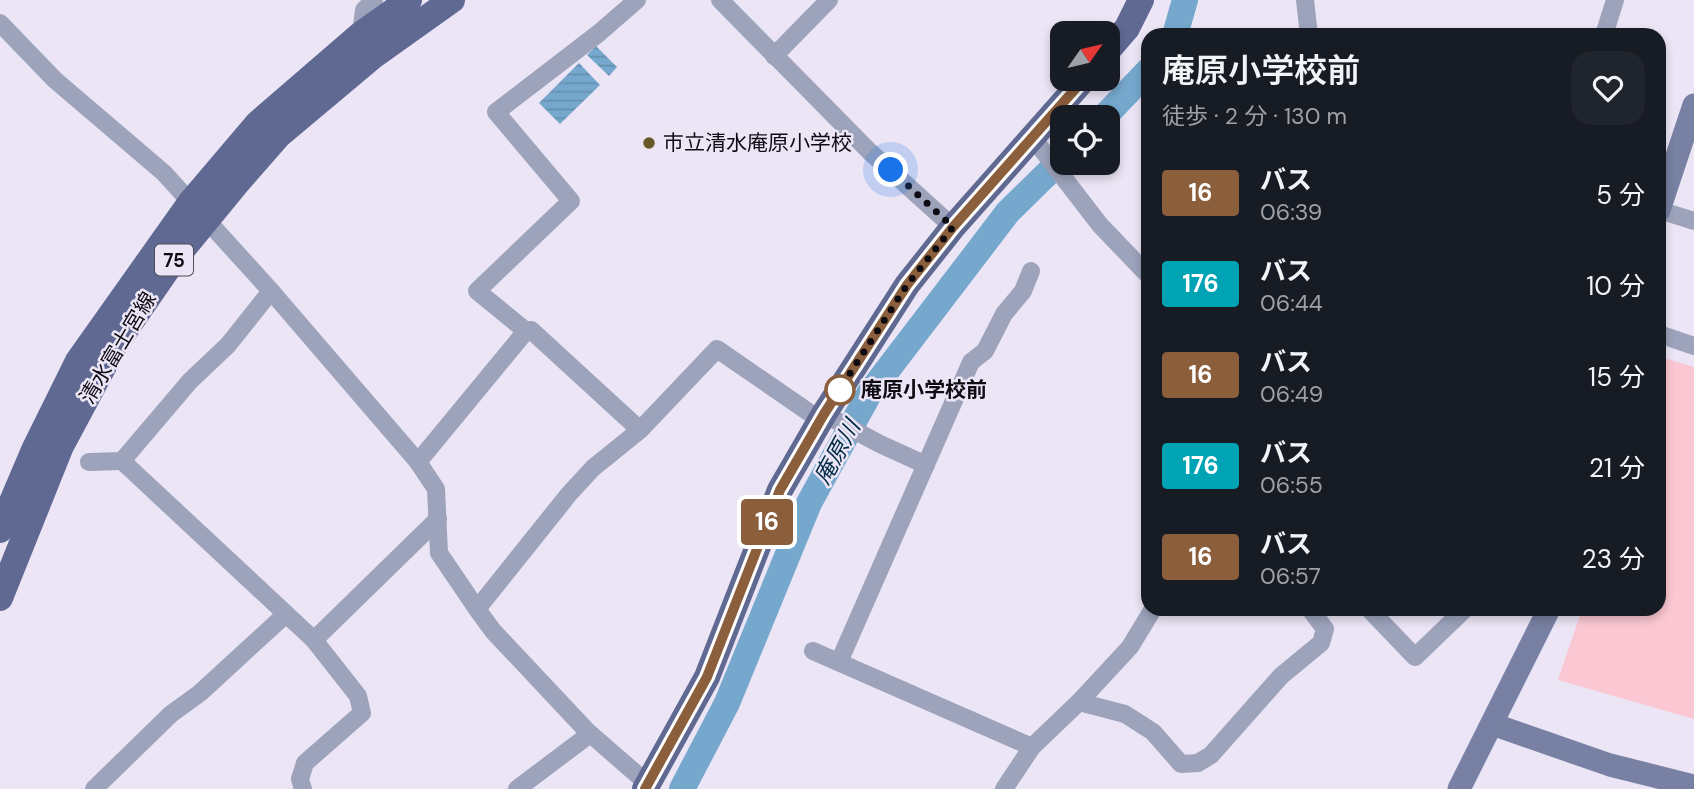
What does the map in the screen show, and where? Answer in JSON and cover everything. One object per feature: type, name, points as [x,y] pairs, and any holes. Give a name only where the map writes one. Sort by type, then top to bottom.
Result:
[{"type":"main road","name":"清水富士宮線","points":[[0,530],[7,493],[78,361],[198,212],[258,123],[361,34],[409,0]]},
{"type":"main road","name":"清水富士宮線","points":[[0,598],[61,446],[115,345],[173,261],[198,212],[237,183],[279,135],[372,57],[452,0]]},
{"type":"main road","points":[[1120,36],[1141,0]]},
{"type":"main road","points":[[646,787],[707,677],[780,490],[907,285],[953,227],[1074,91]]},
{"type":"street","points":[[361,34],[364,10],[374,0]]},
{"type":"street","points":[[637,0],[599,33],[496,112],[571,201],[477,291],[526,331],[531,330],[640,430]]},
{"type":"street","points":[[720,0],[870,152],[953,227]]},
{"type":"street","points":[[774,55],[829,0]]},
{"type":"street","points":[[1305,0],[1308,28]]},
{"type":"street","points":[[1606,28],[1615,0]]},
{"type":"street","points":[[0,23],[55,80],[164,173],[418,462],[436,489],[439,553],[477,609],[493,631],[590,734],[646,787]]},
{"type":"street","points":[[1666,189],[1694,105]]},
{"type":"street","points":[[1033,138],[1062,172],[1100,225],[1141,268]]},
{"type":"street","points":[[1666,212],[1694,221]]},
{"type":"street","points":[[839,662],[971,362],[985,351],[1004,314],[1023,291],[1031,271]]},
{"type":"street","points":[[122,461],[190,381],[228,345],[271,292]]},
{"type":"street","points":[[418,462],[526,331]]},
{"type":"street","points":[[1666,336],[1694,346]]},
{"type":"street","points":[[477,609],[593,468],[640,430],[717,349],[827,418],[926,465]]},
{"type":"street","points":[[89,462],[122,461],[314,640],[358,696],[362,713],[305,763],[300,779],[303,789]]},
{"type":"street","points":[[314,640],[438,519]]},
{"type":"street","points":[[94,789],[171,713],[200,693],[286,614]]},
{"type":"street","points":[[1004,789],[1032,747],[1130,647],[1149,616]]},
{"type":"street","points":[[1079,702],[1125,714],[1153,732],[1181,764],[1198,763],[1211,755],[1281,676],[1321,643],[1325,629],[1320,616]]},
{"type":"street","points":[[1375,616],[1415,657],[1458,616]]},
{"type":"street","points":[[1459,789],[1546,616]]},
{"type":"street","points":[[813,651],[1032,747]]},
{"type":"street","points":[[1492,724],[1610,765],[1694,786]]},
{"type":"street","points":[[517,789],[590,734]]},
{"type":"shaded area","points":[[1666,359],[1694,367],[1694,719],[1558,680],[1580,616],[1666,616]]},
{"type":"water","points":[[596,46],[617,67],[609,76],[587,55]]},
{"type":"water","points":[[579,63],[600,85],[560,124],[539,103]]},
{"type":"waterway","name":"庵原川","points":[[1177,28],[1185,0]]},
{"type":"waterway","name":"庵原川","points":[[1115,105],[1141,78]]},
{"type":"waterway","name":"庵原川","points":[[682,789],[727,703],[809,503],[869,394],[1008,212],[1050,171]]},
{"type":"bus line","name":"16","points":[[645,789],[707,677],[780,490],[824,414],[907,285],[953,227],[1074,91]]},
{"type":"place","name":"市立清水庵原小学校","points":[[649,143]]},
{"type":"place","name":"庵原小学校前","points":[[840,390]]},
{"type":"route","points":[[840,390],[838,392],[907,285],[953,227],[891,170]]}]
